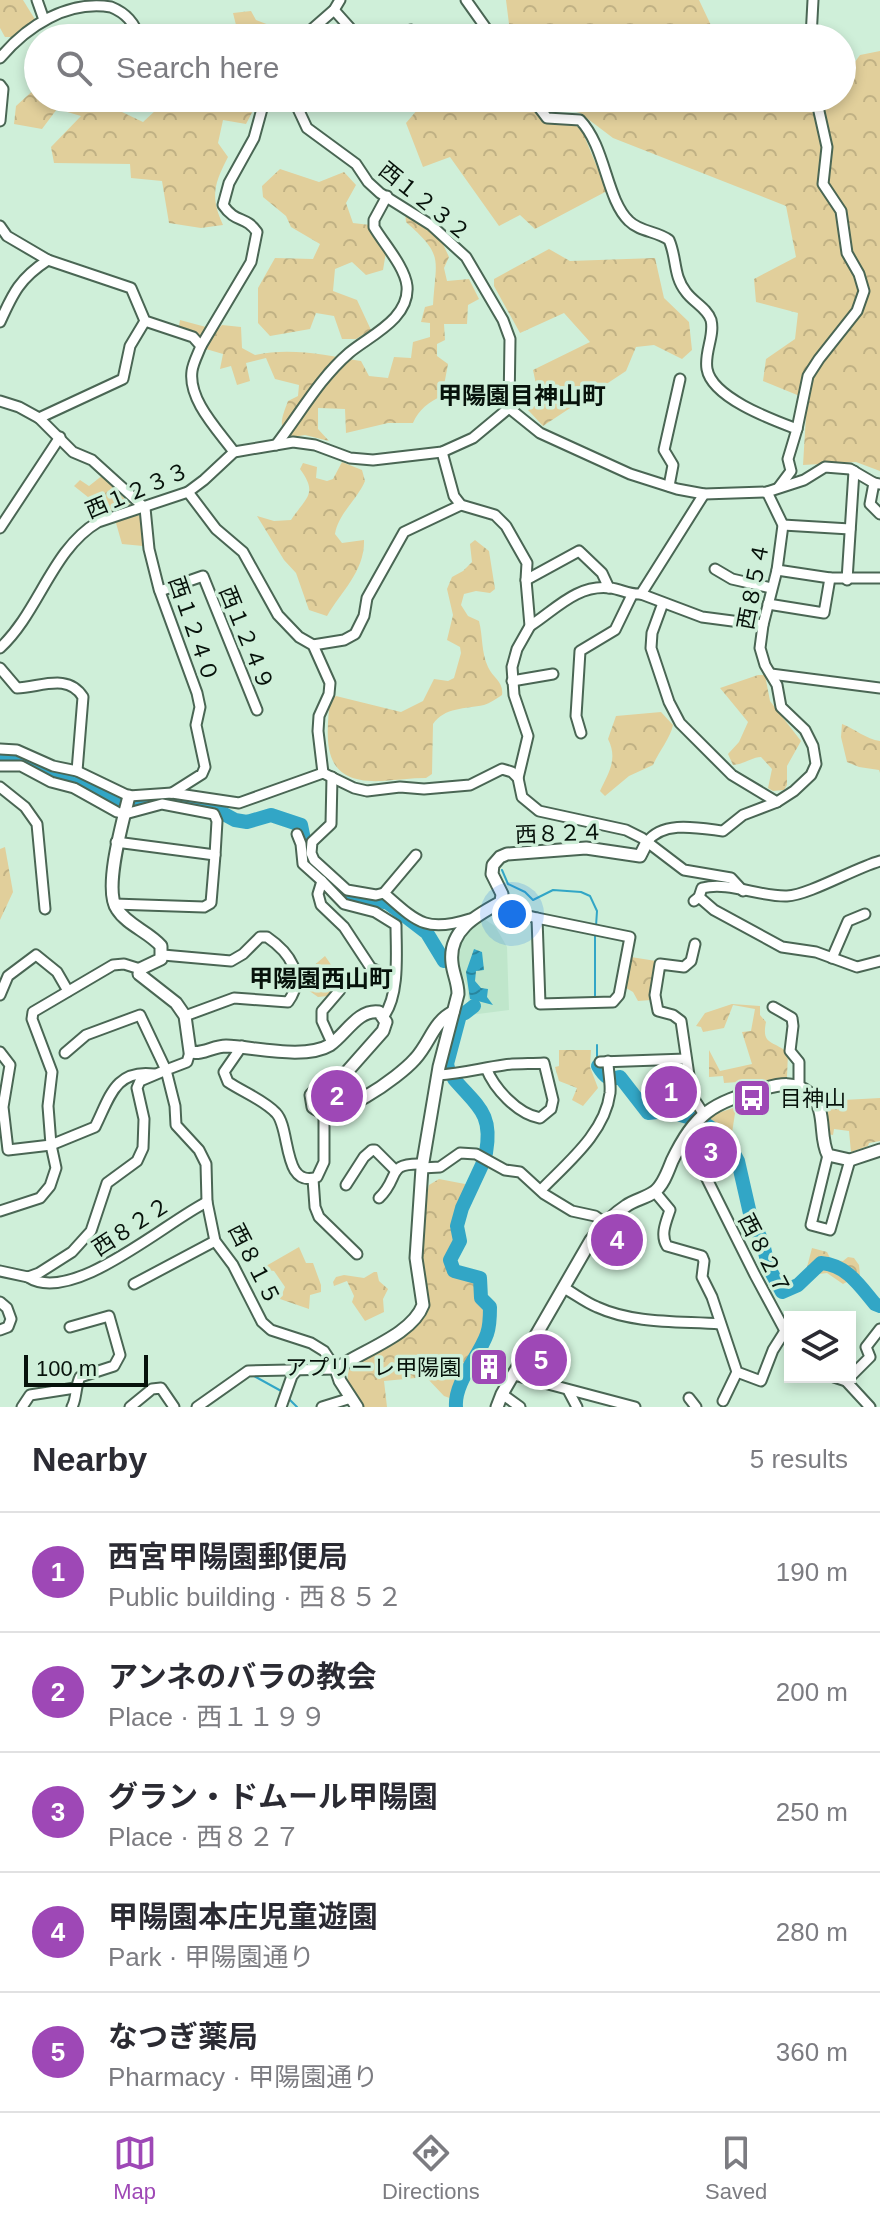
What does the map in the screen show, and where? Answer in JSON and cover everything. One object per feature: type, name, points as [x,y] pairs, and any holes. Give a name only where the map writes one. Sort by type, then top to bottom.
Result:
[{"type":"street","points":[[37,0],[43,17]]},
{"type":"street","points":[[318,24],[340,0]]},
{"type":"street","points":[[466,0],[483,24]]},
{"type":"street","points":[[812,24],[813,0]]},
{"type":"street","points":[[36,24],[72,2],[92,1],[120,11],[132,24]]},
{"type":"street","points":[[334,10],[346,24]]},
{"type":"street","points":[[0,58],[24,35]]},
{"type":"street","points":[[0,85],[3,89],[0,121]]},
{"type":"street","points":[[261,112],[254,138],[229,183],[223,205],[231,216],[250,223],[257,232],[251,262],[201,346],[192,371],[198,401],[234,452],[293,442],[315,445],[350,458],[373,460],[442,452],[473,438],[509,408],[540,433],[630,474],[704,494],[767,492],[804,480],[825,467],[854,471],[877,484],[870,504],[880,514]]},
{"type":"street","name":"西１２３２","points":[[300,112],[307,128],[356,164],[368,182],[431,225],[466,257],[503,320],[511,348],[509,408]]},
{"type":"street","points":[[542,112],[547,118],[580,120],[596,142],[621,209],[629,221],[669,240],[675,274],[680,284],[712,322],[707,369],[717,387],[762,417],[797,429]]},
{"type":"street","points":[[779,487],[791,471],[788,459],[808,376],[857,311],[864,291],[847,253],[841,211],[823,184],[827,147],[819,112]]},
{"type":"street","points":[[276,445],[333,368],[395,318],[403,303],[407,289],[404,276],[374,227],[374,220],[387,196]]},
{"type":"street","points":[[0,226],[7,236],[48,260],[131,288],[145,321],[193,337],[201,346]]},
{"type":"street","points":[[0,322],[15,288],[48,260]]},
{"type":"street","points":[[39,418],[123,379],[130,346],[145,321]]},
{"type":"street","points":[[669,486],[673,465],[664,450],[680,379]]},
{"type":"street","points":[[0,401],[39,418],[73,452],[92,460],[145,508]]},
{"type":"street","points":[[0,528],[60,437]]},
{"type":"street","name":"西１２３３","points":[[0,648],[19,626],[70,548],[87,529],[98,522],[188,492],[234,452]]},
{"type":"street","points":[[442,452],[454,496],[461,505],[495,515],[506,526],[527,563],[530,626]]},
{"type":"street","points":[[847,580],[854,471]]},
{"type":"street","points":[[188,492],[216,529],[243,552],[278,615],[299,637],[313,645],[330,683],[329,694],[319,716],[318,731],[328,775],[331,824],[312,842],[314,860],[347,890],[376,895],[384,893],[416,855]]},
{"type":"street","name":"西８５４","points":[[647,842],[667,828],[697,827],[723,831],[743,815],[777,802],[811,775],[816,764],[813,746],[805,730],[781,707],[777,685],[760,648],[783,525],[767,492]]},
{"type":"street","points":[[581,733],[576,716],[580,651],[615,630],[704,494]]},
{"type":"street","points":[[313,645],[344,640],[355,634],[364,616],[367,598],[404,532],[461,505]]},
{"type":"street","name":"西１２４０","points":[[145,508],[149,549],[160,591],[200,707],[196,725],[205,767],[202,774],[172,793]]},
{"type":"street","points":[[783,525],[850,529]]},
{"type":"street","points":[[526,580],[579,551],[602,573],[609,588]]},
{"type":"street","points":[[715,569],[732,579],[771,588]]},
{"type":"street","points":[[777,570],[847,580],[880,578]]},
{"type":"street","name":"西１２４９","points":[[160,591],[203,576],[257,710]]},
{"type":"street","points":[[768,604],[824,613],[830,578]]},
{"type":"street","points":[[0,766],[21,766],[51,782],[74,788],[117,812],[127,806],[172,793],[239,803],[328,775],[367,791],[470,785],[502,769],[507,769],[518,778],[528,736],[512,681],[513,658],[530,626],[572,595],[609,588],[702,617],[763,625]]},
{"type":"street","points":[[663,603],[652,633],[651,648],[669,702],[680,723],[732,775],[777,802]]},
{"type":"street","points":[[0,668],[17,688],[65,682],[77,687],[83,697],[77,771]]},
{"type":"street","points":[[512,681],[553,674]]},
{"type":"street","points":[[771,674],[880,688]]},
{"type":"street","points":[[0,749],[17,750],[53,766],[77,771],[127,806],[162,804],[214,814],[217,821],[211,903],[204,907],[114,904]]},
{"type":"street","name":"西８２４","points":[[501,902],[502,894],[492,874],[493,865],[500,857],[586,848],[640,856],[647,842],[626,830],[539,811],[522,797],[518,778]]},
{"type":"street","points":[[0,787],[25,807],[37,824],[45,909]]},
{"type":"street","points":[[0,1211],[40,1198],[46,1193],[56,1168],[48,1106],[52,1072],[32,1019],[33,1012],[113,965],[124,964],[140,969],[158,962],[163,955],[158,942],[114,904],[116,842],[127,806]]},
{"type":"street","points":[[297,834],[303,864],[344,904],[375,912],[396,925],[394,978],[390,1006],[384,1016]]},
{"type":"street","points":[[116,842],[215,855]]},
{"type":"street","points":[[647,842],[684,870],[731,878],[743,891]]},
{"type":"street","points":[[880,861],[791,896],[713,885],[702,888],[697,899],[782,947],[816,952],[857,967],[880,961]]},
{"type":"street","points":[[322,881],[318,894],[321,905],[344,927],[371,968],[394,978]]},
{"type":"street","points":[[384,893],[414,918],[436,927],[470,919],[501,902],[521,914],[630,937],[619,995],[613,1002],[540,1004],[537,918]]},
{"type":"street","points":[[832,958],[848,921],[865,914]]},
{"type":"street","points":[[197,1407],[248,1371],[336,1369],[387,1340],[421,1311],[423,1296],[416,1258],[422,1166],[458,984],[452,963],[453,947],[470,919]]},
{"type":"street","points":[[163,955],[231,961],[260,937],[267,937],[293,960],[296,972],[292,994],[285,1003],[234,998],[185,1016]]},
{"type":"street","points":[[695,944],[691,961],[684,967],[660,964],[655,995],[658,1011],[681,1021],[692,1096],[703,1113]]},
{"type":"street","points":[[0,995],[8,976],[36,955],[57,972],[68,991]]},
{"type":"street","points":[[28,1277],[52,1266],[82,1242],[91,1231],[107,1183],[140,1155],[144,1119],[137,1088],[140,1081],[187,1062],[190,1052],[185,1016],[176,1003],[139,974],[140,969]]},
{"type":"street","points":[[332,1043],[322,1021],[322,1011],[340,990]]},
{"type":"street","points":[[773,1007],[792,1018],[790,1051],[799,1062],[799,1086]]},
{"type":"street","points":[[190,1052],[197,1054],[219,1046],[304,1051],[322,1048],[332,1043],[366,1012],[375,1011],[384,1016],[383,1031],[369,1043],[341,1079],[312,1093],[313,1107],[324,1112],[351,1105],[400,1074],[425,1047],[440,1018],[453,1012]]},
{"type":"street","name":"西８１５","points":[[65,1053],[86,1035],[140,1015],[166,1070],[175,1106],[176,1125],[199,1150],[206,1164],[207,1202],[215,1241],[233,1265],[262,1322],[271,1330],[311,1343],[324,1351],[354,1402]]},
{"type":"street","points":[[242,1046],[224,1072],[225,1078],[275,1111],[285,1124],[288,1155],[300,1176],[313,1179],[321,1173],[324,1162],[324,1112]]},
{"type":"street","points":[[0,1052],[10,1065],[3,1107],[8,1150],[51,1145],[95,1127],[117,1084],[124,1077],[137,1072],[154,1074]]},
{"type":"street","points":[[541,1190],[596,1129],[610,1093],[604,1062],[686,1059]]},
{"type":"street","points":[[438,1075],[486,1068],[544,1063],[553,1100],[551,1109],[540,1118],[533,1117],[514,1104],[492,1081],[486,1068]]},
{"type":"street","points":[[497,1407],[591,1240],[605,1223],[627,1205],[655,1192],[703,1113],[748,1093],[783,1084],[799,1086],[811,1094],[822,1116],[822,1143],[828,1155],[811,1225],[830,1230],[850,1160]]},
{"type":"street","name":"西８２７","points":[[679,1148],[699,1163],[784,1330]]},
{"type":"street","points":[[346,1185],[367,1152],[375,1150],[396,1171]]},
{"type":"street","points":[[828,1155],[850,1160],[880,1150]]},
{"type":"street","points":[[379,1198],[388,1190],[403,1163],[440,1167],[460,1153],[476,1154],[505,1170],[520,1172],[572,1211],[595,1216],[605,1223]]},
{"type":"street","points":[[313,1179],[319,1217],[357,1254]]},
{"type":"street","points":[[655,1192],[670,1210],[664,1240],[667,1246],[702,1256],[704,1261],[702,1277],[712,1297],[737,1372],[723,1401]]},
{"type":"street","name":"西８２２","points":[[0,1271],[28,1277],[35,1282],[87,1274],[189,1210],[207,1202]]},
{"type":"street","points":[[134,1284],[215,1241]]},
{"type":"street","points":[[564,1288],[597,1307],[620,1315],[720,1324]]},
{"type":"street","points":[[0,1302],[7,1308],[11,1319],[8,1327],[0,1330]]},
{"type":"street","points":[[70,1327],[109,1316],[120,1355],[114,1366],[80,1377],[72,1407]]},
{"type":"street","points":[[856,1371],[870,1357],[866,1347],[880,1329]]},
{"type":"street","points":[[737,1372],[761,1381],[773,1350],[784,1339]]},
{"type":"street","points":[[284,1399],[292,1376],[299,1368]]},
{"type":"street","points":[[514,1375],[635,1407]]},
{"type":"street","points":[[848,1383],[870,1407]]},
{"type":"street","points":[[22,1407],[30,1395],[75,1388]]},
{"type":"street","points":[[130,1407],[152,1389],[161,1388],[174,1407]]},
{"type":"street","points":[[569,1392],[577,1407]]},
{"type":"street","points":[[502,1394],[520,1407]]},
{"type":"street","points":[[689,1398],[696,1407]]},
{"type":"street","points":[[322,1407],[354,1402]]},
{"type":"shaded area","points":[[484,919],[495,926],[507,947],[509,1010],[470,1015],[467,986],[458,964],[462,940],[471,924]]},
{"type":"green space","points":[[0,0],[23,0],[36,21],[24,24],[24,31],[17,37],[5,37],[0,28]]},
{"type":"green space","points":[[506,0],[699,0],[710,24],[509,24]]},
{"type":"green space","points":[[251,11],[256,20],[266,24],[236,24],[233,13]]},
{"type":"green space","points":[[880,51],[880,471],[856,462],[803,465],[807,399],[763,381],[766,359],[795,339],[798,313],[756,302],[754,279],[796,257],[786,206],[613,138],[576,112],[856,112],[856,61],[860,55]]},
{"type":"green space","points":[[24,99],[24,112],[55,112],[42,129],[14,124],[16,106]]},
{"type":"green space","points":[[67,112],[122,112],[143,122],[154,112],[252,112],[246,124],[223,120],[218,143],[228,157],[219,175],[215,198],[223,225],[201,228],[169,223],[162,181],[131,178],[130,164],[54,163],[51,147],[81,116]]},
{"type":"green space","points":[[415,112],[538,112],[548,124],[575,124],[583,133],[607,191],[535,229],[520,215],[499,226],[450,157],[423,167],[406,123]]},
{"type":"green space","points":[[280,169],[319,182],[344,172],[356,185],[346,203],[353,223],[370,225],[386,252],[383,270],[366,275],[352,262],[335,269],[333,291],[357,300],[371,330],[356,339],[342,339],[334,316],[316,313],[310,329],[270,336],[258,323],[258,288],[275,258],[313,259],[320,244],[291,227],[286,216],[263,197],[262,186]]},
{"type":"green space","points":[[405,211],[442,242],[449,257],[444,268],[447,281],[469,279],[479,299],[468,305],[467,324],[444,324],[445,340],[437,344],[437,356],[448,364],[442,396],[425,406],[413,423],[388,423],[346,433],[345,409],[318,408],[318,429],[329,441],[305,435],[286,438],[282,428],[283,415],[288,401],[298,396],[299,385],[275,379],[266,358],[246,363],[250,381],[237,385],[231,366],[220,369],[223,354],[206,349],[201,336],[179,326],[180,320],[217,330],[222,325],[241,327],[242,348],[255,355],[321,354],[361,361],[369,376],[388,378],[394,357],[411,358],[413,342],[430,337],[430,323],[421,322],[425,307],[433,305],[435,258],[427,243],[406,222]]},
{"type":"green space","points":[[549,249],[570,261],[655,258],[664,298],[689,322],[692,350],[682,359],[654,345],[636,347],[626,371],[543,426],[528,410],[540,403],[533,370],[590,342],[564,313],[520,333],[494,286],[494,279]]},
{"type":"green space","points":[[342,462],[362,470],[365,481],[340,520],[335,534],[342,543],[364,540],[363,551],[351,581],[327,616],[309,610],[296,573],[284,560],[257,516],[274,521],[291,520],[308,495],[308,484],[300,469],[303,463],[317,467],[316,478],[327,481],[333,479]]},
{"type":"green space","points":[[103,475],[139,515],[145,534],[143,546],[122,544],[116,523],[108,524],[103,509],[74,486],[80,480],[89,486]]},
{"type":"green space","points":[[475,540],[489,551],[495,589],[490,593],[476,591],[464,594],[461,605],[468,616],[479,621],[486,661],[500,683],[502,695],[484,705],[456,710],[438,718],[433,724],[432,774],[426,778],[382,781],[348,776],[338,769],[329,747],[330,700],[336,696],[401,712],[423,701],[434,679],[448,681],[454,678],[461,653],[460,647],[447,640],[453,615],[447,589],[452,577],[472,562],[470,544]]},
{"type":"green space","points":[[765,675],[770,701],[801,741],[787,766],[784,790],[768,788],[772,769],[761,757],[733,765],[728,754],[739,742],[748,722],[720,688]]},
{"type":"green space","points":[[661,712],[673,725],[653,765],[629,776],[605,796],[600,791],[611,765],[608,739],[616,716]]},
{"type":"green space","points":[[842,724],[880,741],[880,773],[879,770],[847,762],[841,737]]},
{"type":"green space","points":[[5,847],[13,892],[0,920],[0,849]]},
{"type":"green space","points":[[325,956],[343,982],[328,996],[318,997],[298,983],[300,969],[311,968]]},
{"type":"green space","points":[[631,957],[656,961],[651,1000],[638,1001],[633,992],[626,988]]},
{"type":"green space","points":[[732,1004],[760,1006],[760,1015],[766,1022],[767,1039],[788,1053],[787,1077],[754,1086],[752,1081],[724,1083],[723,1076],[709,1077],[709,1050],[720,1071],[752,1064],[742,1032],[751,1031],[755,1009],[733,1005],[724,1028],[703,1032],[701,1027],[696,1026],[705,1013]]},
{"type":"green space","points":[[559,1050],[591,1050],[590,1067],[598,1088],[583,1106],[572,1100],[577,1088],[559,1081],[555,1067],[559,1066]]},
{"type":"green space","points":[[880,1098],[880,1141],[851,1152],[849,1131],[834,1129],[833,1135],[827,1134],[825,1101]]},
{"type":"green space","points":[[736,1107],[731,1139],[708,1122],[712,1115]]},
{"type":"green space","points":[[439,1179],[465,1184],[469,1192],[455,1243],[456,1264],[482,1274],[484,1294],[494,1313],[493,1328],[458,1401],[444,1396],[426,1377],[384,1381],[387,1407],[364,1407],[347,1383],[349,1366],[428,1306],[422,1254],[423,1224],[429,1185]]},
{"type":"green space","points":[[299,1247],[306,1263],[313,1263],[321,1285],[321,1292],[310,1295],[309,1309],[280,1299],[285,1287],[274,1271],[266,1270],[266,1266]]},
{"type":"green space","points":[[812,1248],[827,1252],[831,1260],[854,1258],[860,1275],[843,1284],[827,1273],[811,1275],[807,1267]]},
{"type":"green space","points":[[374,1272],[388,1289],[383,1299],[384,1312],[365,1321],[352,1302],[354,1296],[347,1281],[334,1286],[333,1282],[336,1277],[344,1275],[364,1278]]},
{"type":"water","points":[[474,949],[482,952],[484,970],[476,971],[475,981],[481,988],[488,989],[487,997],[493,1005],[470,999],[466,972]]},
{"type":"waterway","points":[[0,758],[21,758],[46,772],[89,785],[118,803],[134,806],[162,800],[177,801],[213,808],[235,820],[247,822],[271,815],[301,825],[309,864],[325,873],[341,892],[388,903],[427,933],[444,961]]},
{"type":"waterway","points":[[502,870],[508,884],[525,892],[533,900],[553,890],[581,892],[590,896],[597,911],[596,926]]},
{"type":"waterway","points":[[595,935],[595,997]]},
{"type":"waterway","points":[[448,1068],[460,1015],[474,1006]]},
{"type":"waterway","points":[[597,1045],[597,1057]]},
{"type":"waterway","points":[[598,1066],[607,1077],[620,1077],[648,1113],[667,1111],[691,1118]]},
{"type":"waterway","points":[[454,1079],[482,1112],[487,1128],[486,1153]]},
{"type":"waterway","points":[[702,1122],[719,1133],[738,1161],[751,1218],[763,1243],[768,1266],[782,1292],[798,1285],[821,1263],[846,1272],[880,1306]]},
{"type":"waterway","points":[[456,1407],[459,1388],[483,1343],[489,1324],[490,1307],[481,1298],[480,1278],[454,1271],[450,1260],[460,1241],[457,1226],[462,1208],[482,1165]]},
{"type":"waterway","points":[[254,1376],[283,1392]]},
{"type":"waterway","points":[[287,1397],[297,1407]]},
{"type":"place","name":"西宮甲陽園郵便局","points":[[671,1092]]},
{"type":"place","name":"アンネのバラの教会","points":[[337,1096]]},
{"type":"place","name":"目神山","points":[[752,1098]]},
{"type":"place","name":"グラン・ドムール甲陽園","points":[[711,1152]]},
{"type":"place","name":"甲陽園本庄児童遊園","points":[[617,1240]]},
{"type":"place","name":"なつぎ薬局","points":[[541,1360]]},
{"type":"place","name":"アプリーレ甲陽園","points":[[489,1367]]},
{"type":"district","name":"甲陽園目神山町","points":[[522,396]]},
{"type":"district","name":"甲陽園西山町","points":[[321,979]]}]
